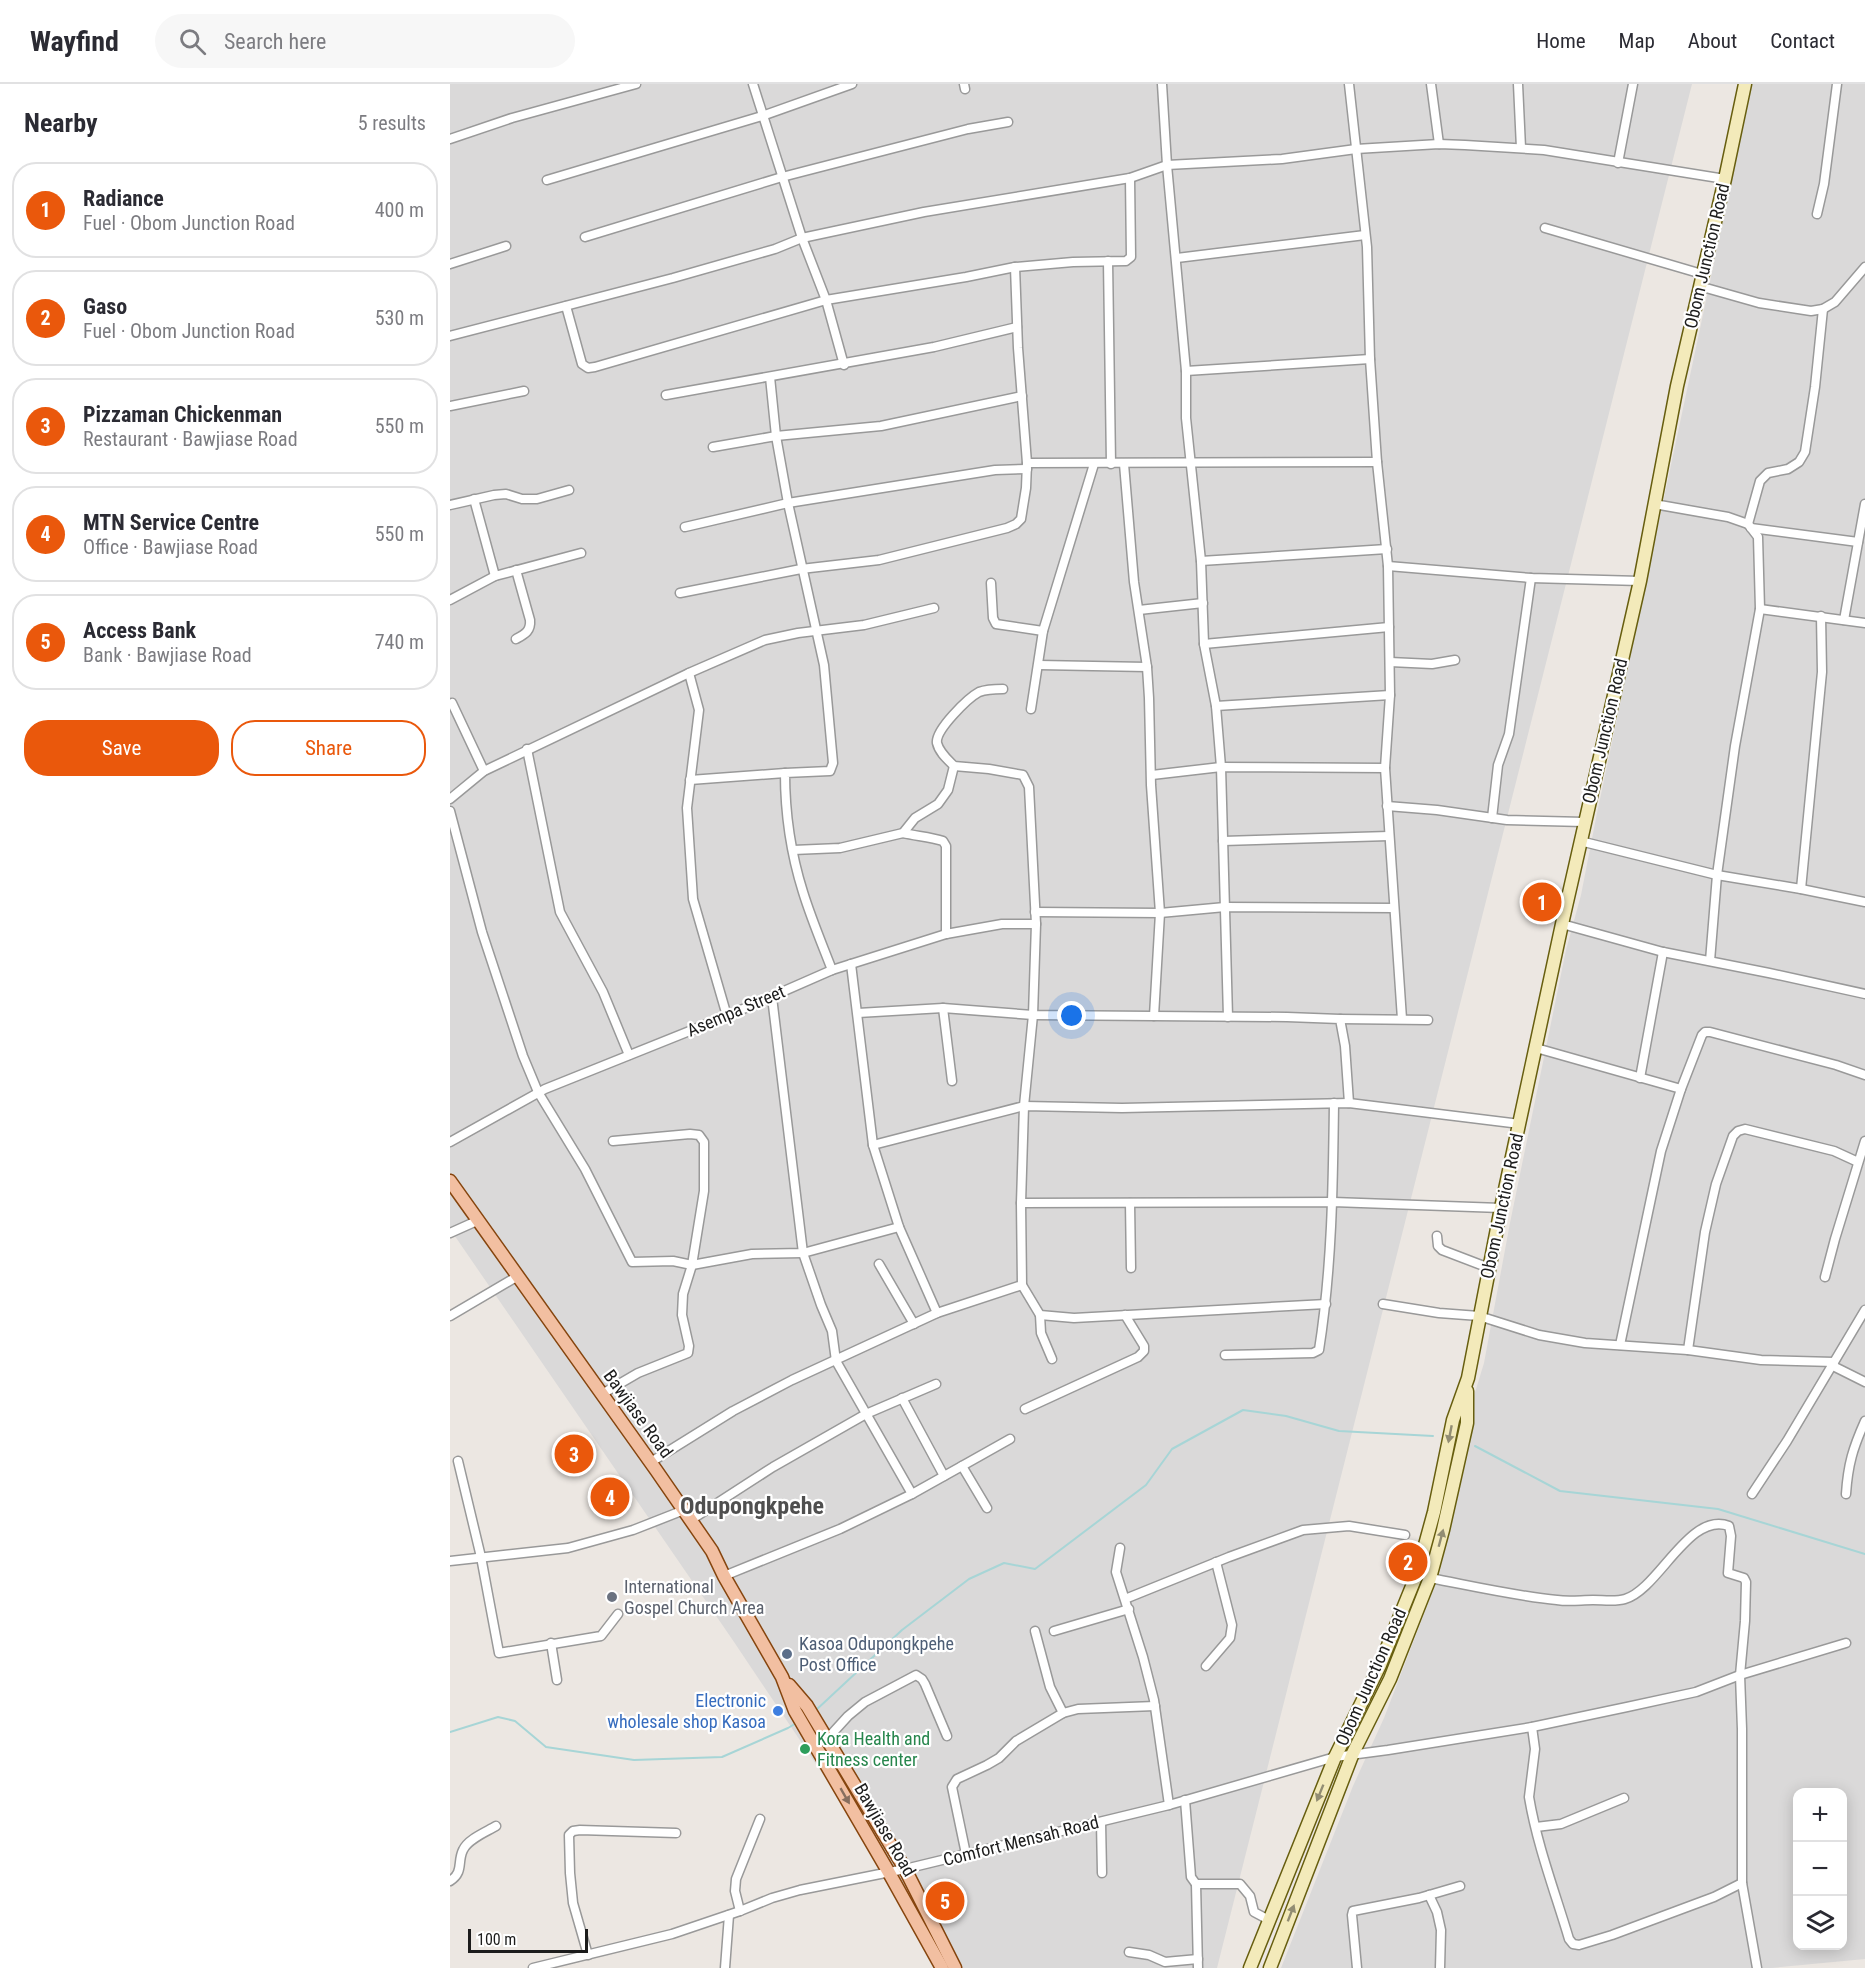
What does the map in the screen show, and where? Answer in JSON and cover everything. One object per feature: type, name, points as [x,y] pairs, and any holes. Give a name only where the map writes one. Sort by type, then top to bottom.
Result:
[{"type":"main road","name":"Obom Junction Road","points":[[1270,1968],[1353,1754],[1389,1679],[1430,1578],[1443,1530],[1467,1423],[1468,1378],[1501,1208],[1584,822],[1640,581],[1677,386],[1725,179],[1742,85]]},
{"type":"main road","name":"Bawjiase Road","points":[[450,1181],[712,1551],[782,1677],[801,1708],[818,1723],[904,1869],[955,1968]]},
{"type":"main road","name":"Obom Junction Road","points":[[1250,1968],[1335,1757],[1380,1665],[1417,1574],[1434,1512],[1453,1420],[1468,1378]]},
{"type":"main road","name":"Bawjiase Road","points":[[801,1708],[805,1727],[942,1968]]},
{"type":"street","points":[[450,139],[512,118],[636,84]]},
{"type":"street","points":[[753,84],[802,238],[826,300],[844,364]]},
{"type":"street","points":[[547,180],[762,116],[852,84]]},
{"type":"street","points":[[1162,84],[1186,371],[1186,418],[1201,561],[1204,644],[1215,706],[1221,767],[1228,1017]]},
{"type":"street","points":[[1349,84],[1365,235],[1377,462],[1388,566],[1390,695],[1385,768],[1402,1019]]},
{"type":"street","points":[[1431,84],[1439,144]]},
{"type":"street","points":[[1518,84],[1521,148]]},
{"type":"street","points":[[1618,163],[1634,84]]},
{"type":"street","points":[[1817,214],[1824,184],[1837,84]]},
{"type":"street","points":[[585,237],[782,177],[968,129],[1008,122]]},
{"type":"street","points":[[450,336],[775,249],[802,238],[924,212],[1130,178],[1167,165],[1282,159],[1356,149],[1439,144],[1544,150],[1725,179]]},
{"type":"street","points":[[566,306],[582,364],[588,368],[826,300],[1015,267],[1126,261],[1131,257],[1130,178]]},
{"type":"street","points":[[1545,228],[1700,280],[1763,304],[1811,311],[1823,309],[1835,302],[1865,267]]},
{"type":"street","points":[[1177,258],[1365,235]]},
{"type":"street","points":[[450,264],[506,246]]},
{"type":"street","points":[[1108,261],[1111,464]]},
{"type":"street","points":[[680,594],[801,569],[879,560],[1016,524],[1021,519],[1027,466],[1015,267]]},
{"type":"street","points":[[1710,961],[1717,875],[1735,746],[1760,609],[1758,537],[1750,526],[1760,481],[1768,473],[1788,469],[1799,462],[1805,452],[1815,387],[1823,309]]},
{"type":"street","points":[[666,395],[934,347],[1017,327]]},
{"type":"street","points":[[1186,371],[1370,360]]},
{"type":"street","points":[[690,780],[831,771],[833,764],[824,665],[788,503],[776,436],[770,377]]},
{"type":"street","points":[[450,406],[524,391]]},
{"type":"street","points":[[713,447],[776,436],[881,426],[1022,396]]},
{"type":"street","points":[[685,527],[788,503],[1027,466],[1377,462]]},
{"type":"street","points":[[1031,709],[1043,631],[1094,464]]},
{"type":"street","points":[[1125,464],[1134,582],[1148,667],[1160,913],[1154,1016]]},
{"type":"street","points":[[450,505],[506,494],[522,499],[537,499],[569,490]]},
{"type":"street","points":[[474,499],[495,576]]},
{"type":"street","points":[[1654,504],[1728,518],[1750,526],[1858,542]]},
{"type":"street","points":[[1844,620],[1865,504]]},
{"type":"street","points":[[1201,561],[1387,549]]},
{"type":"street","points":[[450,600],[495,576],[581,553]]},
{"type":"street","points":[[1388,566],[1531,578],[1640,581]]},
{"type":"street","points":[[516,570],[531,620],[527,633],[516,639]]},
{"type":"street","points":[[1492,818],[1498,765],[1509,734],[1531,578]]},
{"type":"street","points":[[990,583],[993,618],[996,624],[1043,631]]},
{"type":"street","points":[[1139,610],[1203,603]]},
{"type":"street","points":[[450,799],[484,771],[527,749],[765,640],[798,633],[864,625],[934,608]]},
{"type":"street","points":[[1760,609],[1865,623]]},
{"type":"street","points":[[1802,889],[1822,672],[1821,616]]},
{"type":"street","points":[[1204,644],[1389,627]]},
{"type":"street","points":[[1389,662],[1432,664],[1455,660]]},
{"type":"street","points":[[1039,665],[1148,667]]},
{"type":"street","points":[[689,673],[699,710],[687,808],[693,898],[727,1016]]},
{"type":"street","points":[[1003,689],[990,689],[979,693],[965,703],[943,726],[937,735],[937,743],[943,755],[954,766],[1014,773],[1023,776],[1029,787],[1036,924],[1033,1015],[1024,1106],[1021,1203],[1022,1285],[1040,1315],[1041,1333],[1052,1359]]},
{"type":"street","points":[[1215,706],[1390,695]]},
{"type":"street","points":[[452,703],[484,771]]},
{"type":"street","points":[[527,749],[560,912],[603,992],[629,1055]]},
{"type":"street","points":[[903,833],[915,818],[938,804],[948,790],[954,766]]},
{"type":"street","points":[[1152,775],[1221,767],[1385,768]]},
{"type":"street","points":[[785,773],[786,806],[802,891],[832,970]]},
{"type":"street","points":[[1387,806],[1492,818],[1584,822]]},
{"type":"street","points":[[450,811],[482,932],[523,1056],[538,1092],[585,1169],[632,1262],[673,1261],[692,1265],[752,1254],[803,1252],[899,1227]]},
{"type":"street","points":[[793,850],[840,848],[903,833],[943,841],[946,846],[946,934]]},
{"type":"street","points":[[1223,841],[1389,836]]},
{"type":"street","points":[[1580,841],[1717,875],[1865,902]]},
{"type":"street","points":[[1035,912],[1160,913],[1225,907],[1394,908]]},
{"type":"street","name":"Asempa Street","points":[[450,1142],[538,1092],[727,1016],[832,970],[946,934],[1002,924],[1036,924]]},
{"type":"street","points":[[1562,924],[1663,952],[1865,994]]},
{"type":"street","points":[[1640,1078],[1663,952]]},
{"type":"street","points":[[851,964],[873,1144],[899,1227],[937,1313]]},
{"type":"street","points":[[772,997],[803,1252],[832,1331],[836,1360],[912,1494]]},
{"type":"street","points":[[858,1013],[943,1008],[1033,1015],[1428,1020]]},
{"type":"street","points":[[943,1008],[952,1081]]},
{"type":"street","points":[[1340,1019],[1346,1046],[1350,1103]]},
{"type":"street","points":[[1620,1345],[1661,1151],[1681,1089],[1702,1035],[1710,1032],[1836,1065],[1865,1075]]},
{"type":"street","points":[[1536,1048],[1681,1089]]},
{"type":"street","points":[[873,1144],[1024,1106],[1122,1108],[1334,1102],[1520,1124]]},
{"type":"street","points":[[1225,1355],[1313,1353],[1318,1350],[1326,1304],[1333,1202],[1334,1102]]},
{"type":"street","points":[[1688,1350],[1705,1232],[1716,1184],[1733,1136],[1745,1129],[1834,1151],[1858,1162]]},
{"type":"street","points":[[602,1394],[638,1373],[688,1353],[689,1346],[682,1315],[683,1294],[692,1265],[704,1191],[704,1142],[699,1135],[613,1141]]},
{"type":"street","points":[[1825,1277],[1865,1142]]},
{"type":"street","points":[[1021,1203],[1333,1202],[1501,1208]]},
{"type":"street","points":[[1130,1203],[1131,1268]]},
{"type":"street","points":[[450,1233],[479,1220]]},
{"type":"street","points":[[1437,1236],[1438,1246],[1442,1250],[1489,1268]]},
{"type":"street","points":[[879,1264],[914,1324]]},
{"type":"street","points":[[450,1316],[518,1276]]},
{"type":"street","points":[[651,1462],[733,1411],[792,1380],[937,1313],[1022,1285]]},
{"type":"street","points":[[1040,1315],[1074,1318],[1326,1304]]},
{"type":"street","points":[[1383,1304],[1439,1313],[1479,1316],[1539,1335],[1585,1343],[1688,1350],[1761,1360],[1833,1363],[1865,1382]]},
{"type":"street","points":[[1752,1494],[1865,1312]]},
{"type":"street","points":[[1025,1409],[1138,1357],[1144,1352],[1144,1346],[1125,1315]]},
{"type":"street","points":[[450,1561],[568,1548],[687,1515],[866,1414],[936,1384]]},
{"type":"street","points":[[902,1398],[944,1476]]},
{"type":"street","points":[[1846,1494],[1848,1468],[1853,1448],[1865,1420]]},
{"type":"street","points":[[724,1576],[840,1529],[912,1494],[1010,1439]]},
{"type":"street","points":[[458,1461],[481,1557],[499,1653],[601,1636],[618,1614]]},
{"type":"street","points":[[962,1466],[987,1508]]},
{"type":"street","points":[[1430,1578],[1558,1601],[1624,1599],[1634,1595],[1643,1587],[1687,1540],[1705,1528],[1726,1524],[1730,1526],[1728,1573],[1744,1578],[1746,1582],[1740,1675],[1742,1883],[1757,1968]]},
{"type":"street","points":[[1125,1599],[1302,1530],[1349,1526],[1405,1535]]},
{"type":"street","points":[[1120,1548],[1116,1572],[1129,1609],[1155,1706],[1169,1805]]},
{"type":"street","points":[[1206,1666],[1230,1638],[1232,1625],[1216,1562]]},
{"type":"street","points":[[1054,1631],[1129,1609]]},
{"type":"street","points":[[1035,1631],[1050,1687],[1063,1713]]},
{"type":"street","points":[[551,1643],[557,1680]]},
{"type":"street","name":"Comfort Mensah Road","points":[[533,1968],[672,1934],[800,1890],[904,1869],[1169,1805],[1335,1757],[1532,1727],[1696,1692],[1740,1675],[1846,1643]]},
{"type":"street","points":[[827,1739],[848,1716],[865,1702],[916,1675],[925,1684],[947,1736]]},
{"type":"street","points":[[966,1854],[952,1787],[957,1779],[999,1758],[1016,1741],[1063,1713],[1078,1709],[1155,1706]]},
{"type":"street","points":[[1532,1727],[1535,1749],[1529,1797],[1540,1847],[1569,1939],[1573,1944],[1579,1945],[1612,1935],[1714,1897],[1742,1883]]},
{"type":"street","points":[[1536,1827],[1561,1824],[1624,1798]]},
{"type":"street","points":[[1129,1952],[1149,1954],[1165,1962],[1198,1963],[1196,1884],[1191,1877],[1185,1800]]},
{"type":"street","points":[[740,1911],[735,1891],[736,1879],[760,1819]]},
{"type":"street","points":[[1101,1821],[1102,1873]]},
{"type":"street","points":[[450,1881],[459,1873],[463,1850],[469,1843],[496,1826]]},
{"type":"street","points":[[588,1955],[573,1903],[569,1835],[573,1831],[580,1830],[676,1833]]},
{"type":"street","points":[[1196,1884],[1240,1884],[1250,1896],[1254,1912],[1269,1920]]},
{"type":"street","points":[[1357,1968],[1353,1911],[1460,1887]]},
{"type":"street","points":[[1429,1895],[1437,1912],[1441,1930],[1440,1968]]},
{"type":"street","points":[[725,1968],[729,1915]]},
{"type":"shaded area","points":[[450,84],[1692,84],[1217,1968],[953,1968],[732,1639],[450,1229]]},
{"type":"shaded area","points":[[1752,84],[1865,84],[1865,1959],[1771,1968],[1281,1968],[1353,1786],[1384,1718],[1439,1575],[1468,1454],[1473,1399],[1484,1363],[1566,950],[1581,895]]},
{"type":"waterway","points":[[815,1711],[902,1630],[969,1579],[1004,1563],[1035,1569],[1146,1485],[1172,1449],[1243,1410],[1286,1416],[1339,1431],[1433,1436]]},
{"type":"waterway","points":[[1475,1446],[1560,1491],[1718,1509],[1865,1554]]},
{"type":"waterway","points":[[450,1732],[498,1717],[515,1721],[546,1747],[634,1760],[722,1757],[798,1722]]},
{"type":"place","name":"Radiance","points":[[1542,902]]},
{"type":"place","name":"Pizzaman Chickenman","points":[[574,1454]]},
{"type":"place","name":"MTN Service Centre","points":[[610,1497]]},
{"type":"place","name":"Gaso","points":[[1408,1562]]},
{"type":"place","name":"International Gospel Church Area","points":[[612,1597]]},
{"type":"place","name":"Kasoa Odupongkpehe Post Office","points":[[787,1654]]},
{"type":"place","name":"Electronic wholesale shop Kasoa","points":[[778,1711]]},
{"type":"place","name":"Kora Health and Fitness center","points":[[805,1749]]},
{"type":"place","name":"Access Bank","points":[[945,1901]]},
{"type":"district","name":"Odupongkpehe","points":[[752,1506]]}]
